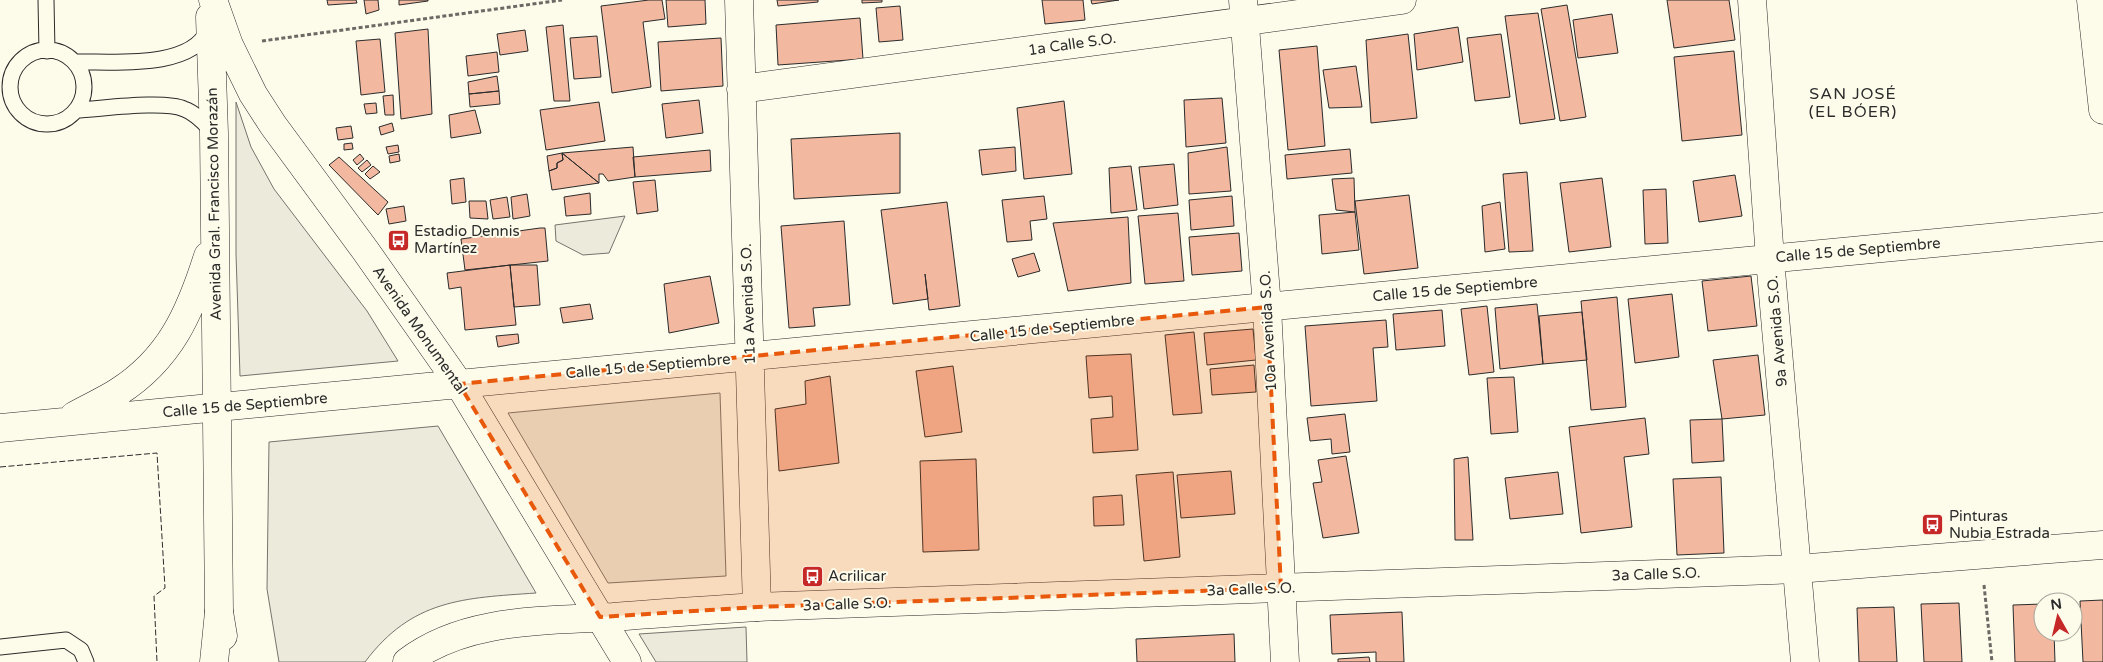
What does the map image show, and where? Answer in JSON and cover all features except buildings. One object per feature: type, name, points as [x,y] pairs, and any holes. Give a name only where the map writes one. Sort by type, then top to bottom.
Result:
[{"type":"main road","name":"11a Avenida S.O.","points":[[738,0],[757,607]]},
{"type":"main road","name":"1a Calle S.O.","points":[[741,89],[1244,11],[1402,0]]},
{"type":"main road","name":"9a Avenida S.O.","points":[[1752,0],[1770,258],[1805,662]]},
{"type":"main road","points":[[2091,0],[2103,110]]},
{"type":"main road","name":"Avenida Monumental","points":[[211,8],[253,94],[273,125],[365,250],[459,384],[627,662]]},
{"type":"main road","name":"Avenida Gral. Francisco Morazán","points":[[211,8],[216,407]]},
{"type":"main road","name":"10a Avenida S.O.","points":[[1244,11],[1267,307],[1285,662]]},
{"type":"main road","points":[[61,422],[118,392],[138,377],[167,346],[182,324],[192,303],[208,256],[214,223]]},
{"type":"main road","name":"Calle 15 de Septiembre","points":[[0,428],[2103,227]]},
{"type":"main road","points":[[214,662],[219,612],[216,407]]},
{"type":"main road","name":"3a Calle S.O.","points":[[407,662],[431,646],[480,630],[514,624],[600,617],[757,607],[1797,569],[2103,544]]},
{"type":"main road","points":[[219,612],[227,662]]},
{"type":"lane","points":[[46,0],[47,51]]},
{"type":"lane","points":[[74,62],[152,60],[189,51],[207,33],[211,8]]},
{"type":"lane","points":[[47,51],[66,55],[74,62],[81,72],[84,83],[84,95],[76,110],[62,121],[51,124],[38,123],[26,118],[17,109],[12,98],[11,85],[13,73],[20,62],[31,55],[47,51]]},
{"type":"lane","points":[[76,110],[160,105],[179,107],[191,112],[214,133]]},
{"type":"lane","points":[[0,647],[66,640],[81,650],[86,662]]},
{"type":"path","points":[[229,45],[562,0]]},
{"type":"path","points":[[1981,554],[1992,662]]},
{"type":"highlighted area","points":[[1267,307],[1281,588],[757,607],[600,617],[459,384]]},
{"type":"shaded area","points":[[236,102],[251,147],[274,189],[367,311],[398,361],[240,376],[236,254]]},
{"type":"shaded area","points":[[625,216],[609,253],[583,255],[556,241],[555,225]]},
{"type":"shaded area","points":[[720,393],[726,576],[608,583],[508,413]]},
{"type":"shaded area","points":[[438,426],[536,593],[463,600],[421,614],[401,625],[383,641],[365,662],[279,662],[267,589],[269,442]]},
{"type":"shaded area","points":[[746,627],[747,662],[656,662],[639,634]]},
{"type":"fence","points":[[0,467],[157,453],[165,588],[154,596],[157,662]]},
{"type":"place","name":"Estadio Dennis Martínez","points":[[398,240]]},
{"type":"place","name":"Pinturas Nubia Estrada","points":[[1933,525]]},
{"type":"place","name":"Acrilicar","points":[[812,576]]},
{"type":"district","name":"SAN JOSÉ (EL BÓER)","points":[[1853,103]]}]
